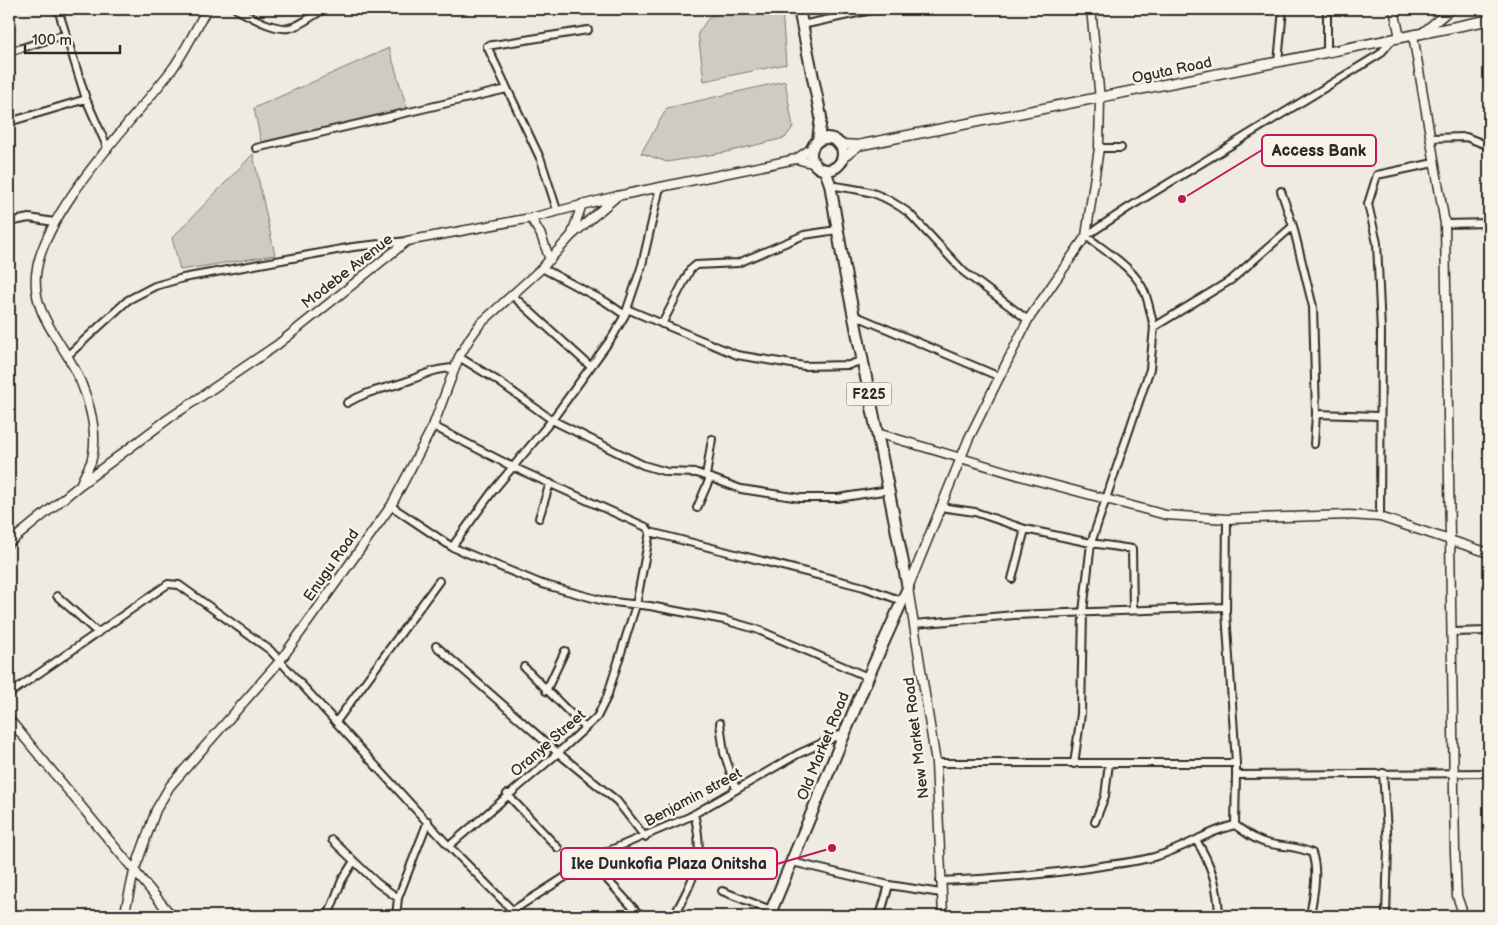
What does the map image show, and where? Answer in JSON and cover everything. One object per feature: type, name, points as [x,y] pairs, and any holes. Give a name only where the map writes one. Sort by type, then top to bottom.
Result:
[{"type":"main road","name":"F225","points":[[799,9],[821,117],[837,141],[840,162],[832,200]]},
{"type":"main road","name":"Oguta Road","points":[[860,145],[1100,99],[1489,20]]},
{"type":"main road","name":"F225","points":[[815,164],[811,157],[821,117]]},
{"type":"main road","points":[[815,144],[837,141]]},
{"type":"main road","points":[[815,164],[825,170],[840,162]]},
{"type":"main road","name":"F225","points":[[825,170],[829,177],[850,304],[854,315],[908,588]]},
{"type":"main road","name":"Old Market Road","points":[[770,913],[844,733],[908,588]]},
{"type":"street","points":[[58,9],[86,99],[108,149]]},
{"type":"street","points":[[80,485],[91,462],[93,439],[86,398],[68,356],[42,314],[35,292],[39,258],[54,222],[108,149],[174,66],[207,9]]},
{"type":"street","points":[[236,9],[279,27],[288,28],[298,25],[324,9]]},
{"type":"street","points":[[802,25],[876,9]]},
{"type":"street","points":[[1086,236],[1098,148],[1100,99],[1091,9]]},
{"type":"street","points":[[1278,62],[1283,9]]},
{"type":"street","points":[[1327,9],[1327,53]]},
{"type":"street","points":[[908,588],[961,458],[1028,320],[1086,236],[1128,208],[1380,54],[1396,39],[1394,9]]},
{"type":"street","points":[[1451,9],[1417,35],[1430,138],[1444,224],[1457,896],[1464,916]]},
{"type":"street","points":[[556,210],[541,160],[487,46],[588,30]]},
{"type":"street","points":[[9,52],[66,34]]},
{"type":"street","points":[[256,148],[507,89]]},
{"type":"street","points":[[9,122],[86,99]]},
{"type":"street","points":[[1430,138],[1466,137],[1489,146]]},
{"type":"street","points":[[837,141],[860,145]]},
{"type":"street","points":[[796,159],[815,144]]},
{"type":"street","points":[[840,162],[860,145]]},
{"type":"street","points":[[1098,148],[1121,148]]},
{"type":"street","points":[[796,159],[815,164]]},
{"type":"street","name":"Modebe Avenue","points":[[9,543],[80,485],[168,419],[277,345],[407,241],[531,218],[556,210],[617,196],[796,159]]},
{"type":"street","points":[[1380,517],[1379,416],[1381,330],[1377,243],[1368,197],[1377,175],[1434,163]]},
{"type":"street","points":[[835,186],[875,193],[886,197],[909,212],[964,272],[1028,320]]},
{"type":"street","points":[[452,547],[465,526],[552,420],[613,336],[626,312],[642,265],[660,187]]},
{"type":"street","points":[[1281,192],[1293,226],[1313,307],[1316,414],[1314,444]]},
{"type":"street","points":[[571,236],[617,196]]},
{"type":"street","points":[[571,236],[582,204]]},
{"type":"street","points":[[9,222],[29,218],[54,222]]},
{"type":"street","points":[[531,218],[542,235],[550,260]]},
{"type":"street","points":[[1444,224],[1489,223]]},
{"type":"street","points":[[1154,327],[1231,280],[1293,226]]},
{"type":"street","points":[[662,324],[690,270],[696,265],[738,263],[804,235],[838,230]]},
{"type":"street","name":"Enugu Road","points":[[124,916],[134,872],[156,810],[170,786],[280,661],[391,506],[433,426],[459,357],[480,324],[542,268],[571,236]]},
{"type":"street","points":[[1074,764],[1081,714],[1083,612],[1090,543],[1150,369],[1154,327],[1145,293],[1139,282],[1130,272],[1086,236]]},
{"type":"street","points":[[68,356],[128,300],[155,286],[183,278],[353,246],[407,241]]},
{"type":"street","points":[[542,268],[626,312],[662,324],[714,346],[752,358],[804,366],[850,365],[863,360]]},
{"type":"street","points":[[513,296],[590,366]]},
{"type":"street","points":[[854,315],[1000,377]]},
{"type":"street","points":[[459,357],[498,381],[552,420],[643,465],[668,472],[697,473],[741,489],[800,498],[838,498],[889,490]]},
{"type":"street","points":[[347,403],[371,390],[410,380],[427,371],[455,368]]},
{"type":"street","points":[[1316,414],[1379,416]]},
{"type":"street","points":[[433,426],[513,467],[646,527],[650,532],[864,587],[902,601]]},
{"type":"street","points":[[877,434],[1166,515],[1227,518],[1380,517],[1489,553]]},
{"type":"street","points":[[697,508],[708,477],[712,439]]},
{"type":"street","points":[[538,518],[550,483]]},
{"type":"street","points":[[391,506],[452,547],[542,584],[604,601],[724,620],[756,629],[868,677]]},
{"type":"street","points":[[940,507],[975,512],[1025,529],[1090,543],[1132,549],[1133,609]]},
{"type":"street","points":[[1227,518],[1226,607],[1236,763],[1235,825]]},
{"type":"street","points":[[1012,579],[1025,529]]},
{"type":"street","name":"Oranye Street","points":[[448,846],[507,794],[558,753],[596,717],[607,697],[636,605],[650,532]]},
{"type":"street","points":[[336,722],[439,581]]},
{"type":"street","points":[[9,694],[168,584],[175,584],[270,650],[428,821],[448,846],[516,914]]},
{"type":"street","name":"New Market Road","points":[[908,588],[936,763],[943,916]]},
{"type":"street","points":[[57,596],[98,633]]},
{"type":"street","points":[[915,624],[1014,615],[1133,609],[1226,607]]},
{"type":"street","points":[[1453,632],[1489,631]]},
{"type":"street","points":[[436,646],[558,753],[617,801],[645,837]]},
{"type":"street","points":[[546,691],[565,651]]},
{"type":"street","points":[[524,668],[585,728]]},
{"type":"street","points":[[9,719],[172,916]]},
{"type":"street","points":[[720,723],[724,753],[736,789]]},
{"type":"street","name":"Benjamin street","points":[[504,916],[516,914],[601,854],[645,837],[694,814],[798,754],[844,733]]},
{"type":"street","points":[[936,763],[1236,763]]},
{"type":"street","points":[[1095,822],[1105,796],[1109,764]]},
{"type":"street","points":[[1383,773],[1388,846],[1386,916]]},
{"type":"street","points":[[1236,775],[1489,773]]},
{"type":"street","points":[[507,794],[558,848]]},
{"type":"street","points":[[674,916],[700,858],[698,829],[694,814]]},
{"type":"street","points":[[396,916],[398,898],[428,821]]},
{"type":"street","points":[[940,881],[1009,878],[1097,867],[1156,857],[1218,829],[1235,825],[1253,838],[1265,843],[1303,849],[1312,854],[1315,861],[1315,889],[1310,916]]},
{"type":"street","points":[[332,840],[376,883],[398,898]]},
{"type":"street","points":[[1196,840],[1214,875],[1219,894],[1219,916]]},
{"type":"street","points":[[328,916],[342,880],[354,861]]},
{"type":"street","points":[[590,861],[637,912],[645,916]]},
{"type":"street","points":[[792,862],[889,885],[941,893]]},
{"type":"street","points":[[880,916],[889,885]]},
{"type":"street","points":[[722,891],[770,913]]},
{"type":"shaded area","points":[[733,9],[782,9],[786,64],[704,81],[698,33],[710,16]]},
{"type":"shaded area","points":[[389,48],[407,108],[261,142],[254,108]]},
{"type":"shaded area","points":[[785,81],[793,127],[785,138],[727,152],[667,162],[641,153],[667,108]]},
{"type":"shaded area","points":[[253,154],[275,255],[180,270],[172,238]]},
{"type":"place","name":"Access Bank","points":[[1182,199]]},
{"type":"place","name":"Ike Dunkofia Plaza Onitsha","points":[[832,848]]}]
